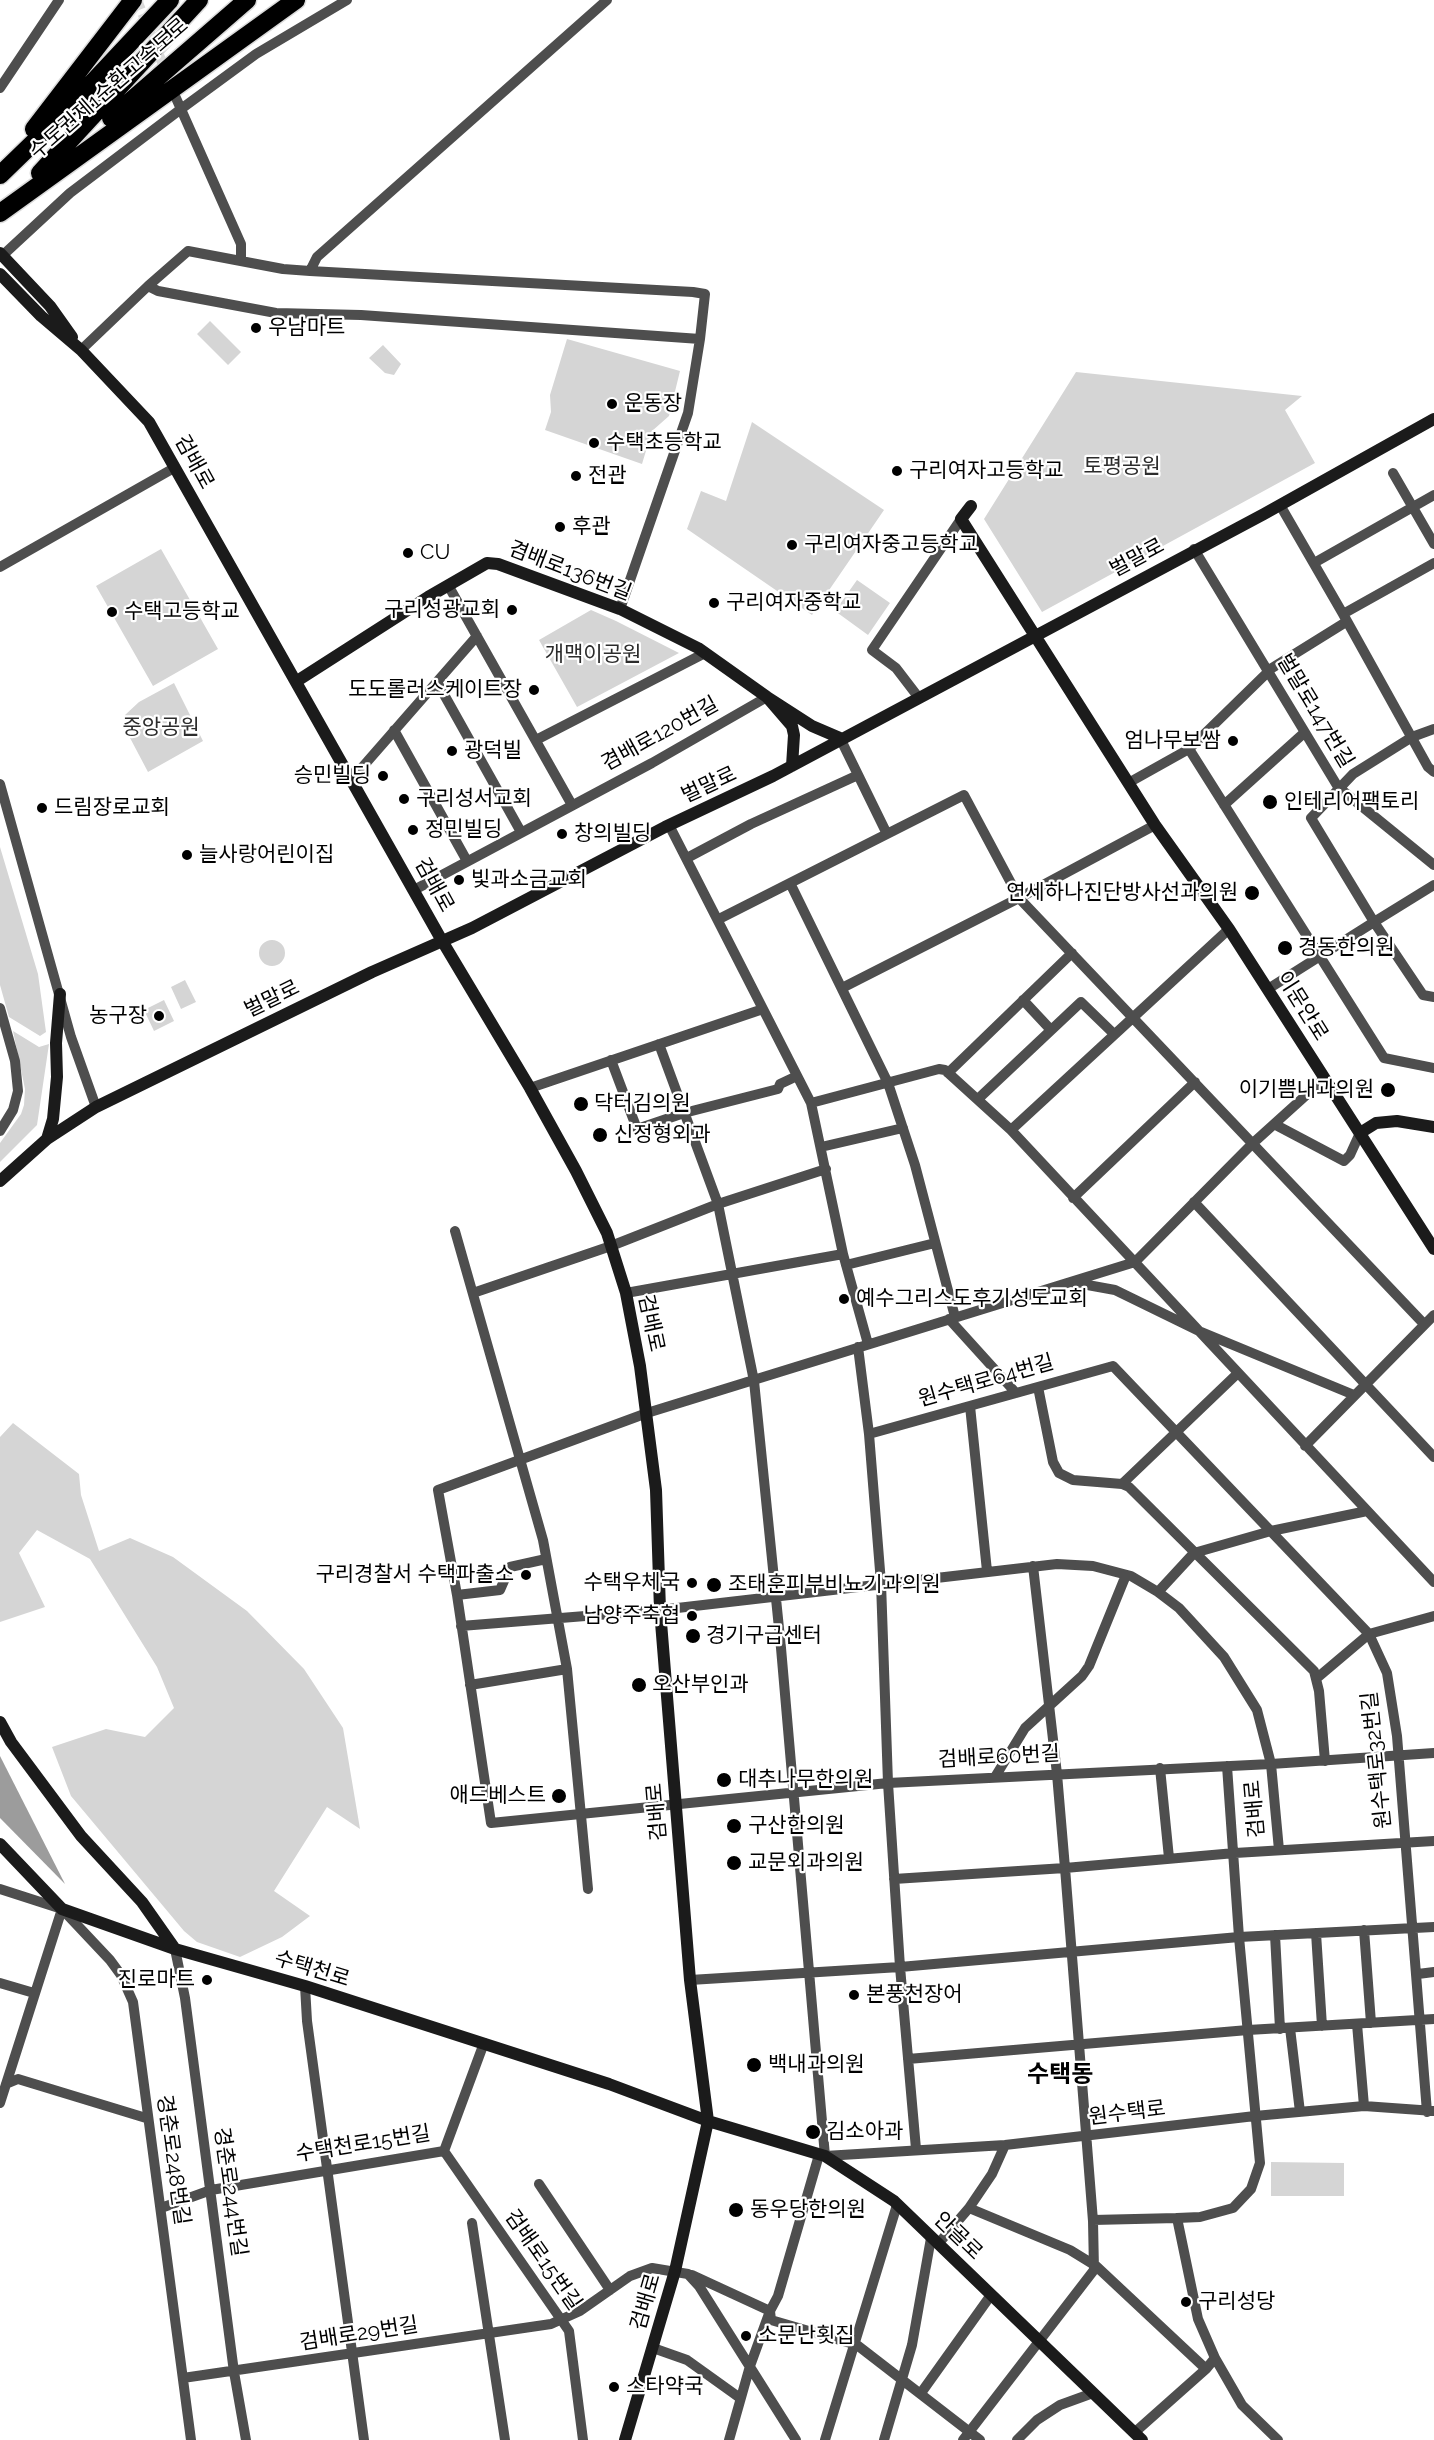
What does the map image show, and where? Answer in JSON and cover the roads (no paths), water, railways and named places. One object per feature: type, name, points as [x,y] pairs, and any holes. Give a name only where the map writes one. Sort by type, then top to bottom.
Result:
[{"type":"highway","name":"수도권제1순환고속도로","points":[[0,174],[133,0]]},
{"type":"highway","name":"수도권제1순환고속도로","points":[[0,174],[64,113],[170,0]]},
{"type":"highway","name":"수도권제1순환고속도로","points":[[0,213],[96,115],[199,0]]},
{"type":"highway","name":"수도권제1순환고속도로","points":[[0,213],[247,0]]},
{"type":"highway","points":[[0,213],[296,0]]},
{"type":"street","points":[[0,88],[58,0]]},
{"type":"street","points":[[1,254],[70,193],[181,109],[256,54],[347,0]]},
{"type":"street","points":[[310,271],[317,257],[607,0]]},
{"type":"street","points":[[176,98],[241,244],[241,261]]},
{"type":"street","points":[[81,350],[188,251],[310,271],[705,294],[688,413],[620,609]]},
{"type":"street","name":"검배로","points":[[1,254],[50,306],[81,350]]},
{"type":"street","name":"검배로","points":[[0,274],[41,316],[81,350],[149,422],[441,939],[530,1088],[576,1171],[611,1246],[626,1293],[656,1490],[660,1610],[690,1980],[708,2121],[675,2271],[625,2440]]},
{"type":"street","points":[[148,286],[158,291],[276,313],[361,315],[700,339]]},
{"type":"street","name":"벌말로","points":[[0,1181],[47,1139],[96,1107],[441,939],[472,928],[669,825],[792,766],[840,738],[1280,505],[1434,419]]},
{"type":"street","points":[[0,567],[174,468]]},
{"type":"street","points":[[1393,473],[1434,544]]},
{"type":"street","points":[[1314,563],[1434,495]]},
{"type":"street","points":[[1280,505],[1428,767],[1434,772]]},
{"type":"street","points":[[919,698],[896,668],[872,650],[971,506]]},
{"type":"street","name":"이문안로","points":[[962,519],[1155,825],[1268,988],[1434,1249]]},
{"type":"street","name":"벌말로147번길","points":[[1194,549],[1338,787],[1434,865]]},
{"type":"street","name":"겸배로136번길","points":[[297,681],[448,585],[487,563],[498,564],[620,609],[705,653],[767,697]]},
{"type":"street","points":[[1130,782],[1189,749],[1268,672],[1344,618],[1434,563]]},
{"type":"street","points":[[448,585],[572,805]]},
{"type":"street","points":[[352,779],[477,636]]},
{"type":"street","points":[[536,740],[705,653]]},
{"type":"street","points":[[437,682],[521,832]]},
{"type":"street","points":[[767,697],[812,726],[840,738],[887,834]]},
{"type":"street","points":[[767,697],[792,726],[794,735],[792,766]]},
{"type":"street","name":"겸배로120번길","points":[[414,890],[767,697]]},
{"type":"street","points":[[1434,729],[1412,737],[1353,774],[1338,787],[1311,818],[1374,922],[1423,995],[1434,997]]},
{"type":"street","points":[[394,730],[467,861]]},
{"type":"street","points":[[1224,805],[1304,733]]},
{"type":"street","points":[[1189,749],[1384,1058],[1434,1068]]},
{"type":"street","points":[[687,858],[751,824],[858,775]]},
{"type":"street","points":[[0,784],[71,1038],[96,1107]]},
{"type":"street","points":[[719,919],[964,795],[1019,898],[1424,1324]]},
{"type":"street","points":[[669,825],[812,1103],[863,1346],[881,1583],[894,1880],[916,2149]]},
{"type":"street","points":[[842,988],[1019,898],[1155,825]]},
{"type":"street","points":[[790,883],[888,1083],[935,1243],[952,1318],[1016,1393]]},
{"type":"street","points":[[1268,988],[1434,885]]},
{"type":"street","points":[[1011,1130],[1229,929]]},
{"type":"street","points":[[948,1073],[1072,952]]},
{"type":"street","points":[[47,1139],[53,1119],[57,1077],[56,1043],[60,994]]},
{"type":"street","points":[[1023,1000],[1052,1030]]},
{"type":"street","points":[[978,1099],[1081,1002],[1114,1034]]},
{"type":"street","points":[[0,1008],[15,1061],[18,1091],[14,1110],[0,1131]]},
{"type":"street","points":[[530,1088],[762,1009]]},
{"type":"street","points":[[659,1044],[718,1204],[754,1380],[776,1596],[809,1975],[822,2155],[778,2296],[770,2311],[750,2366],[729,2440]]},
{"type":"street","points":[[611,1060],[637,1129],[684,1113],[778,1089],[780,1084],[797,1076]]},
{"type":"street","points":[[812,1103],[939,1069],[948,1073],[1011,1130],[1434,1582]]},
{"type":"street","points":[[567,1669],[470,1685],[438,1490],[646,1413],[1135,1262],[1252,1144],[1324,1079]]},
{"type":"street","points":[[1073,1198],[1195,1082]]},
{"type":"street","points":[[1274,1124],[1344,1161],[1350,1155],[1360,1133],[1376,1123],[1396,1120],[1434,1127]]},
{"type":"street","points":[[821,1147],[903,1128]]},
{"type":"street","points":[[472,1293],[611,1246],[718,1204],[826,1169]]},
{"type":"street","points":[[1194,1202],[1434,1458]]},
{"type":"street","points":[[454,1231],[521,1459],[546,1559],[567,1669],[583,1813],[588,1889]]},
{"type":"street","points":[[626,1293],[732,1274],[844,1259],[935,1243]]},
{"type":"street","points":[[1068,1281],[1115,1290],[1199,1331],[1354,1395]]},
{"type":"street","points":[[1305,1446],[1434,1315]]},
{"type":"street","name":"원수택로64번길","points":[[869,1434],[1113,1366]]},
{"type":"street","name":"원수택로32번길","points":[[1113,1366],[1369,1634],[1387,1673],[1399,1756],[1420,2020],[1431,2112]]},
{"type":"street","points":[[1122,1484],[1238,1373]]},
{"type":"street","points":[[1038,1386],[1053,1462],[1059,1473],[1073,1480],[1122,1484],[1129,1487],[1314,1671],[1317,1678],[1325,1761]]},
{"type":"street","points":[[970,1406],[987,1571]]},
{"type":"street","points":[[1158,1592],[1194,1553],[1271,1531],[1367,1511]]},
{"type":"street","points":[[457,1595],[500,1590],[510,1567],[546,1559]]},
{"type":"street","name":"검배로","points":[[461,1626],[660,1610],[1057,1564],[1093,1566],[1126,1575],[1158,1592],[1179,1608],[1224,1657],[1257,1710],[1271,1764],[1278,1850]]},
{"type":"street","points":[[963,2440],[1094,2270],[1093,2220],[1080,2044],[1057,1774],[1033,1566]]},
{"type":"street","points":[[995,1777],[1025,1728],[1082,1676],[1089,1666],[1126,1575]]},
{"type":"street","points":[[1317,1678],[1369,1634],[1434,1616]]},
{"type":"street","name":"검배로60번길","points":[[470,1685],[491,1823],[888,1783],[1271,1764],[1434,1753]]},
{"type":"street","points":[[0,1722],[11,1742],[81,1836],[147,1909],[175,1949]]},
{"type":"street","points":[[1093,2220],[1200,2217],[1233,2208],[1251,2189],[1260,2163],[1239,1937],[1235,1853],[1227,1766]]},
{"type":"street","points":[[1160,1768],[1169,1858]]},
{"type":"street","points":[[894,1880],[1235,1853],[1404,1841],[1434,1841]]},
{"type":"street","points":[[0,1844],[62,1909]]},
{"type":"street","points":[[0,1889],[62,1909]]},
{"type":"street","points":[[0,2103],[62,1909]]},
{"type":"street","name":"수택천로","points":[[62,1909],[175,1949],[305,1986],[609,2084],[708,2121]]},
{"type":"street","name":"경춘로248번길","points":[[62,1909],[90,1936],[127,1986],[133,2001],[146,2118],[161,2208],[191,2440]]},
{"type":"street","points":[[134,1934],[143,1926],[147,1909]]},
{"type":"street","points":[[690,1980],[809,1975],[1239,1937],[1434,1927]]},
{"type":"street","points":[[1364,1930],[1371,2023]]},
{"type":"street","points":[[1316,1933],[1322,2026]]},
{"type":"street","points":[[1275,1935],[1285,2028],[1300,2112]]},
{"type":"street","name":"경춘로244번길","points":[[175,1949],[185,1998],[234,2372],[246,2440]]},
{"type":"street","points":[[1418,1974],[1434,1972]]},
{"type":"street","points":[[0,1983],[34,1993]]},
{"type":"street","points":[[305,1986],[307,2021],[364,2440]]},
{"type":"street","points":[[908,2059],[1248,2030],[1434,2019]]},
{"type":"street","points":[[1357,2024],[1364,2106]]},
{"type":"street","name":"수택천로15번길","points":[[161,2208],[211,2190],[444,2151],[484,2043]]},
{"type":"street","points":[[6,2084],[18,2079],[146,2118]]},
{"type":"street","name":"원수택로","points":[[822,2155],[1086,2138],[1255,2116],[1364,2106],[1431,2112]]},
{"type":"street","name":"안골로","points":[[708,2121],[822,2155],[897,2205],[1139,2438]]},
{"type":"street","points":[[884,2440],[912,2345],[935,2241],[969,2208],[992,2174],[1005,2145]]},
{"type":"street","name":"검배로15번길","points":[[444,2151],[569,2331],[583,2440]]},
{"type":"street","points":[[539,2184],[610,2290]]},
{"type":"street","points":[[825,2440],[897,2205]]},
{"type":"street","points":[[969,2208],[1070,2250],[1093,2265],[1206,2370]]},
{"type":"street","points":[[1178,2218],[1198,2319],[1215,2358],[1242,2405],[1278,2440]]},
{"type":"street","points":[[472,2223],[505,2440]]},
{"type":"street","name":"검배로29번길","points":[[183,2378],[352,2355],[563,2321],[630,2276],[652,2268],[688,2274],[770,2311],[771,2320],[854,2344]]},
{"type":"street","points":[[688,2274],[796,2440]]},
{"type":"street","points":[[921,2393],[991,2295]]},
{"type":"street","points":[[854,2344],[901,2376],[980,2440]]},
{"type":"street","points":[[653,2348],[687,2360],[740,2398]]},
{"type":"street","points":[[1139,2438],[1215,2358]]},
{"type":"street","points":[[1017,2440],[1037,2420],[1060,2405],[1093,2393]]},
{"type":"tunnel","points":[[137,0],[167,75]]},
{"type":"place","name":"우남마트","points":[[256,328]]},
{"type":"place","name":"운동장","points":[[612,404]]},
{"type":"place","name":"수택초등학교","points":[[594,443]]},
{"type":"place","name":"구리여자고등학교","points":[[897,471]]},
{"type":"place","name":"전관","points":[[576,476]]},
{"type":"place","name":"후관","points":[[560,527]]},
{"type":"place","name":"구리여자중고등학교","points":[[792,545]]},
{"type":"place","name":"CU","points":[[408,553]]},
{"type":"place","name":"구리여자중학교","points":[[714,603]]},
{"type":"place","name":"구리성광교회","points":[[512,610]]},
{"type":"place","name":"수택고등학교","points":[[112,612]]},
{"type":"place","name":"도도롤러스케이트장","points":[[534,690]]},
{"type":"place","name":"엄나무보쌈","points":[[1233,741]]},
{"type":"place","name":"광덕빌","points":[[452,751]]},
{"type":"place","name":"승민빌딩","points":[[383,776]]},
{"type":"place","name":"구리성서교회","points":[[404,799]]},
{"type":"place","name":"인테리어팩토리","points":[[1270,802]]},
{"type":"place","name":"드림장로교회","points":[[42,808]]},
{"type":"place","name":"정민빌딩","points":[[413,830]]},
{"type":"place","name":"창의빌딩","points":[[562,834]]},
{"type":"place","name":"늘사랑어린이집","points":[[187,855]]},
{"type":"place","name":"빛과소금교회","points":[[459,880]]},
{"type":"place","name":"연세하나진단방사선과의원","points":[[1252,893]]},
{"type":"place","name":"경동한의원","points":[[1285,948]]},
{"type":"place","name":"농구장","points":[[159,1016]]},
{"type":"place","name":"이기쁨내과의원","points":[[1388,1090]]},
{"type":"place","name":"닥터김의원","points":[[581,1104]]},
{"type":"place","name":"신정형외과","points":[[600,1135]]},
{"type":"place","name":"예수그리스도후기성도교회","points":[[844,1299]]},
{"type":"place","name":"구리경찰서 수택파출소","points":[[526,1575]]},
{"type":"place","name":"수택우체국","points":[[692,1583]]},
{"type":"place","name":"조태훈피부비뇨기과의원","points":[[714,1585]]},
{"type":"place","name":"남양주축협","points":[[692,1616]]},
{"type":"place","name":"경기구급센터","points":[[693,1636]]},
{"type":"place","name":"오산부인과","points":[[639,1685]]},
{"type":"place","name":"대추나무한의원","points":[[724,1780]]},
{"type":"place","name":"애드베스트","points":[[559,1796]]},
{"type":"place","name":"구산한의원","points":[[734,1826]]},
{"type":"place","name":"교문외과의원","points":[[734,1863]]},
{"type":"place","name":"진로마트","points":[[207,1980]]},
{"type":"place","name":"본풍천장어","points":[[854,1995]]},
{"type":"place","name":"백내과의원","points":[[754,2065]]},
{"type":"place","name":"김소아과","points":[[813,2132]]},
{"type":"place","name":"동우당한의원","points":[[736,2210]]},
{"type":"place","name":"구리성당","points":[[1186,2302]]},
{"type":"place","name":"소문난횟집","points":[[746,2336]]},
{"type":"place","name":"스타약국","points":[[614,2387]]},
{"type":"district","name":"수택동","points":[[1060,2075]]},
{"type":"park label","name":"토평공원","points":[[1122,467]]},
{"type":"park label","name":"개맥이공원","points":[[593,655]]},
{"type":"park label","name":"중앙공원","points":[[161,728]]}]
